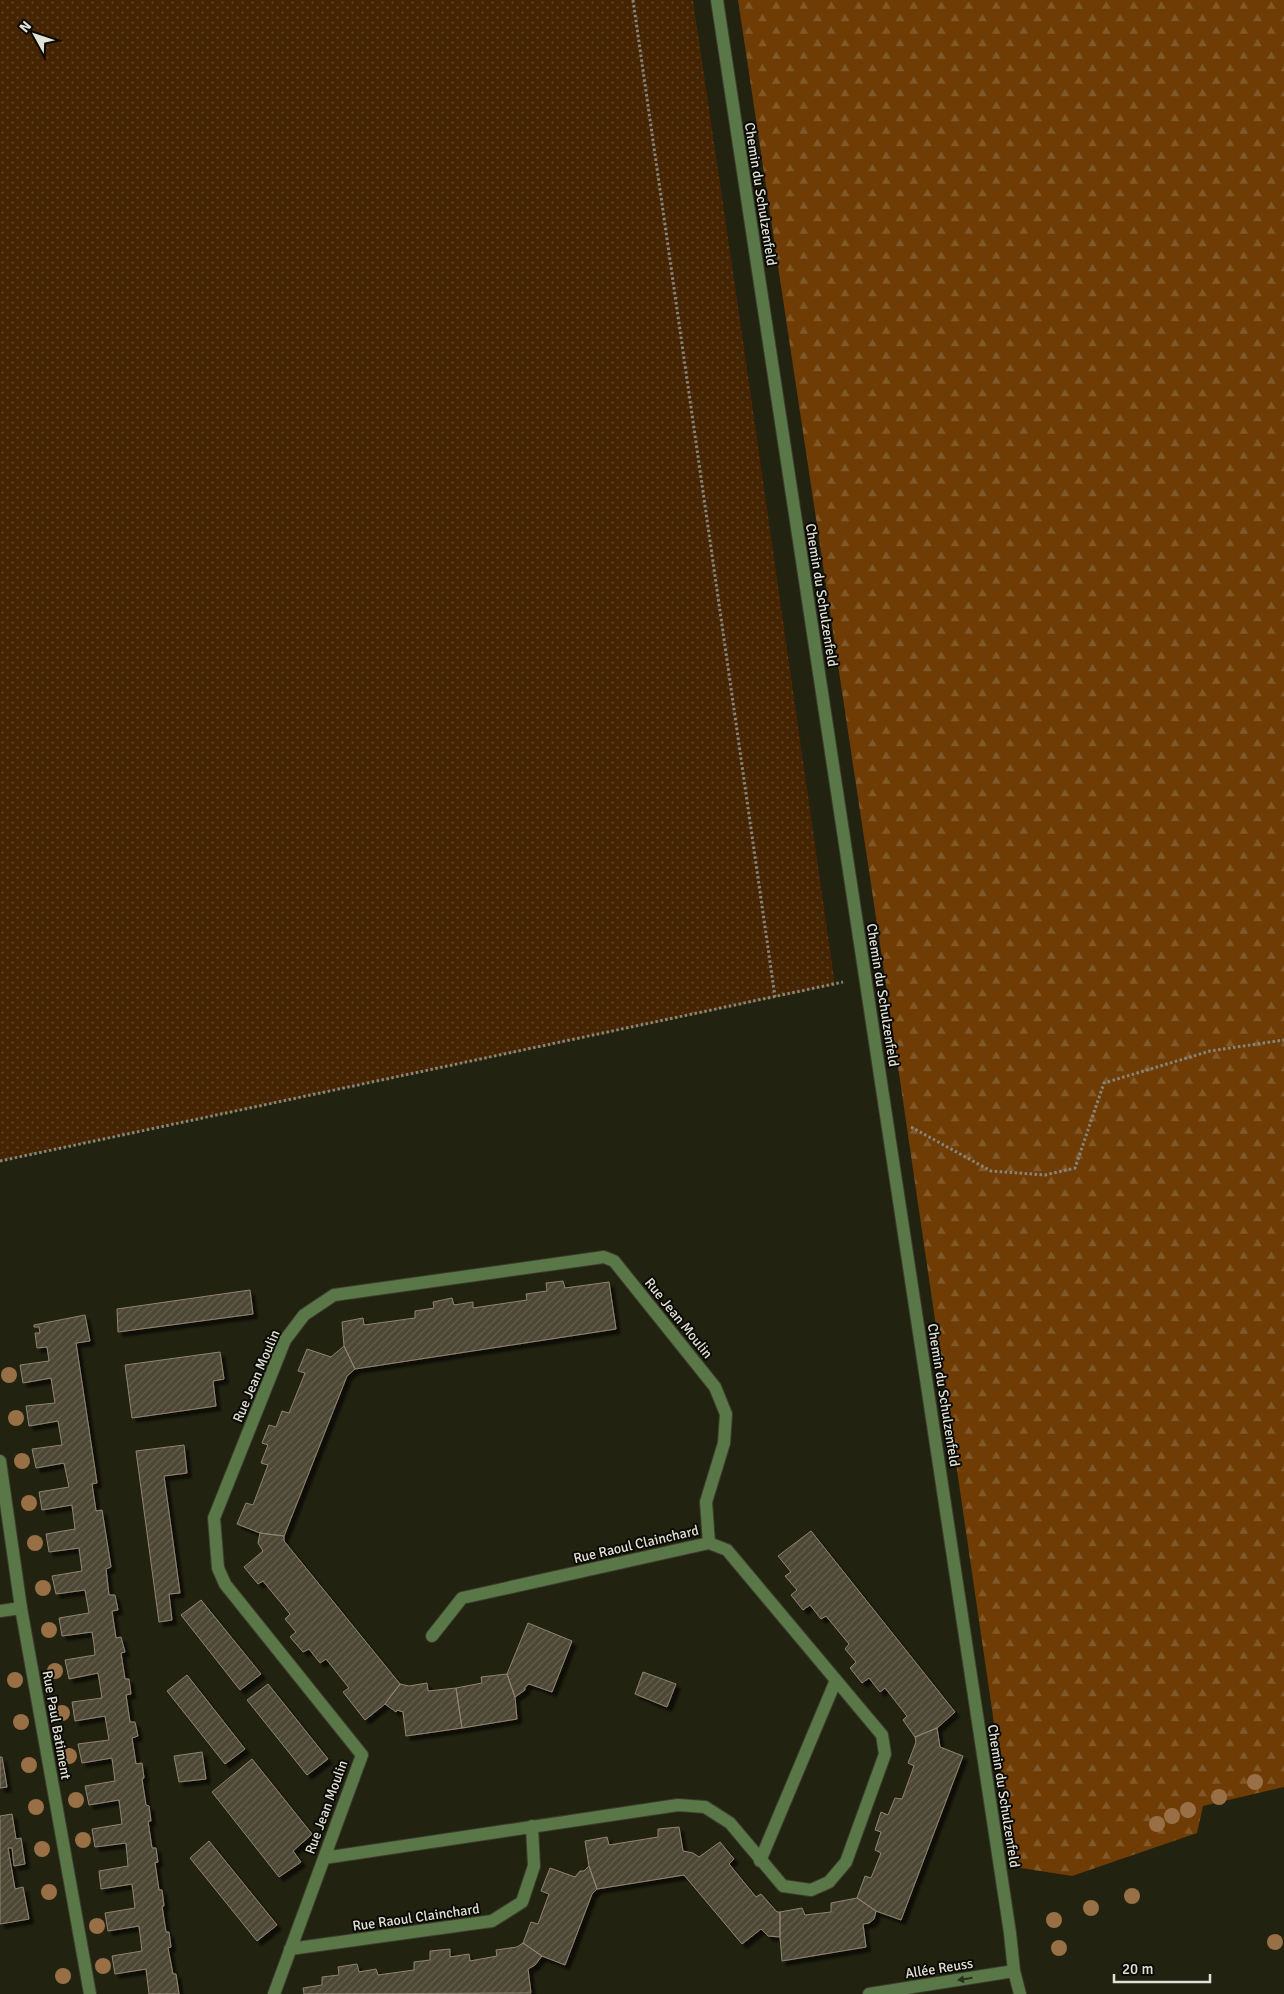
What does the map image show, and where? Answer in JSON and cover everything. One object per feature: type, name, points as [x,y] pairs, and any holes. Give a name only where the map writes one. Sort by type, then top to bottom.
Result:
[{"type":"street","name":"Chemin du Schulzenfeld","points":[[717,0],[1010,1933],[1014,1971],[1020,1994]]},
{"type":"street","name":"Rue Jean Moulin","points":[[274,1994],[362,1755],[225,1584],[218,1568],[214,1518],[285,1340],[304,1315],[334,1295],[604,1257],[614,1261],[715,1387],[726,1414],[724,1443],[706,1502],[709,1543]]},
{"type":"street","name":"Rue Paul Batiment","points":[[0,1460],[21,1608],[90,1994]]},
{"type":"street","name":"Rue Raoul Clainchard","points":[[324,1858],[678,1805],[705,1807],[730,1823],[760,1861],[783,1886],[811,1890],[829,1882],[846,1862],[885,1754],[882,1735],[727,1550],[709,1543],[462,1598],[432,1636]]},
{"type":"street","points":[[0,1611],[21,1608]]},
{"type":"street","points":[[760,1861],[836,1680]]},
{"type":"street","name":"Rue Raoul Clainchard","points":[[290,1949],[492,1921],[522,1902],[534,1866],[532,1826]]},
{"type":"street","name":"Allée Reuss","points":[[868,1994],[1014,1971]]},
{"type":"path","points":[[633,0],[775,997]]},
{"type":"path","points":[[0,1161],[775,997],[865,976]]},
{"type":"path","points":[[886,1113],[991,1171],[1045,1175],[1075,1168],[1104,1083],[1210,1051],[1284,1040]]},
{"type":"shaded area","points":[[0,0],[693,0],[835,985],[0,1161]]},
{"type":"green space","points":[[738,0],[1284,0],[1284,1787],[1203,1806],[1197,1833],[1072,1876],[1015,1867],[883,964]]},
{"type":"building","points":[[563,1281],[565,1288],[609,1282],[616,1329],[355,1369],[344,1346],[342,1322],[363,1318],[364,1325],[415,1318],[415,1311],[434,1308],[433,1302],[452,1298],[454,1305],[473,1302],[473,1308],[527,1300],[526,1294],[547,1291],[546,1283]]},
{"type":"building","points":[[250,1290],[253,1314],[118,1332],[117,1309]]},
{"type":"building","points":[[85,1315],[90,1341],[76,1343],[97,1483],[92,1484],[96,1511],[102,1510],[111,1567],[106,1569],[109,1595],[115,1595],[118,1610],[112,1611],[116,1638],[121,1637],[125,1652],[121,1653],[125,1679],[129,1679],[131,1694],[126,1695],[130,1722],[135,1722],[138,1736],[132,1738],[136,1764],[142,1763],[144,1778],[142,1779],[146,1805],[149,1806],[151,1821],[148,1821],[152,1848],[156,1848],[158,1862],[155,1863],[159,1890],[162,1890],[164,1906],[162,1906],[166,1932],[169,1932],[171,1947],[168,1948],[173,1974],[176,1974],[179,1994],[149,1994],[146,1969],[115,1974],[112,1956],[142,1951],[139,1926],[108,1931],[105,1913],[135,1908],[132,1884],[101,1889],[99,1871],[128,1866],[126,1843],[95,1847],[92,1829],[122,1824],[119,1800],[89,1805],[85,1786],[115,1781],[112,1758],[82,1763],[78,1744],[109,1740],[105,1716],[75,1721],[72,1702],[102,1698],[100,1685],[98,1673],[69,1679],[65,1660],[95,1655],[94,1644],[92,1632],[62,1636],[59,1618],[89,1613],[85,1590],[56,1594],[52,1576],[82,1571],[79,1548],[49,1552],[46,1534],[75,1529],[72,1505],[42,1510],[39,1492],[69,1487],[64,1463],[36,1468],[32,1449],[62,1445],[58,1421],[29,1426],[26,1406],[55,1403],[51,1378],[23,1383],[20,1365],[49,1361],[47,1347],[37,1348],[35,1333],[40,1333],[39,1327],[34,1327],[34,1325]]},
{"type":"building","points":[[344,1346],[355,1369],[347,1376],[284,1536],[260,1533],[237,1524],[246,1503],[253,1505],[268,1465],[261,1463],[268,1445],[262,1443],[269,1425],[276,1427],[282,1411],[289,1413],[305,1373],[298,1371],[307,1349],[331,1357]]},
{"type":"building","points":[[220,1352],[224,1379],[213,1381],[216,1406],[132,1418],[125,1365]]},
{"type":"building","points":[[184,1445],[187,1473],[164,1476],[180,1593],[169,1594],[172,1620],[159,1622],[136,1451]]},
{"type":"building","points":[[811,1531],[955,1712],[937,1728],[915,1737],[903,1720],[907,1716],[885,1688],[880,1692],[869,1678],[862,1683],[850,1668],[856,1662],[845,1649],[849,1644],[826,1616],[821,1619],[810,1605],[803,1610],[791,1595],[797,1590],[785,1576],[791,1572],[778,1556]]},
{"type":"building","points":[[260,1533],[284,1536],[284,1541],[400,1684],[385,1704],[365,1720],[343,1692],[349,1688],[326,1659],[320,1663],[309,1649],[303,1652],[290,1637],[296,1632],[285,1619],[290,1614],[263,1581],[258,1584],[244,1567],[263,1551],[258,1543]]},
{"type":"building","points":[[201,1600],[261,1674],[240,1690],[181,1615]]},
{"type":"building","points":[[528,1623],[572,1641],[552,1692],[529,1684],[525,1687],[525,1690],[515,1697],[507,1674]]},
{"type":"building","points":[[643,1672],[676,1684],[667,1707],[635,1694]]},
{"type":"building","points":[[507,1674],[515,1697],[517,1719],[462,1728],[456,1688],[482,1683],[481,1677]]},
{"type":"building","points":[[187,1675],[245,1749],[225,1764],[167,1691]]},
{"type":"building","points":[[427,1683],[428,1691],[456,1688],[462,1728],[406,1736],[403,1712],[397,1710],[396,1712],[385,1704],[400,1684],[409,1686]]},
{"type":"building","points":[[268,1684],[328,1759],[307,1775],[247,1700]]},
{"type":"building","points":[[937,1728],[940,1747],[963,1756],[901,1920],[876,1911],[857,1898],[865,1876],[871,1878],[881,1853],[875,1850],[881,1832],[875,1830],[881,1812],[888,1815],[895,1798],[902,1799],[914,1766],[908,1763],[916,1742],[915,1737]]},
{"type":"building","points":[[202,1752],[206,1779],[179,1782],[174,1756]]},
{"type":"building","points":[[0,1757],[2,1757],[7,1787],[0,1788]]},
{"type":"building","points":[[252,1759],[312,1834],[293,1851],[301,1862],[279,1877],[212,1792]]},
{"type":"building","points":[[12,1814],[16,1839],[21,1838],[25,1864],[14,1866],[12,1848],[8,1848],[15,1889],[23,1887],[29,1919],[0,1924],[0,1816]]},
{"type":"building","points":[[679,1827],[683,1851],[693,1853],[699,1857],[720,1842],[734,1859],[729,1864],[756,1897],[761,1894],[777,1912],[780,1912],[780,1937],[768,1936],[761,1929],[742,1944],[684,1875],[597,1889],[589,1866],[585,1841],[607,1837],[609,1845],[658,1837],[658,1829]]},
{"type":"building","points":[[209,1841],[277,1925],[257,1941],[190,1858]]},
{"type":"building","points":[[589,1866],[597,1889],[592,1894],[565,1965],[542,1956],[523,1943],[531,1922],[538,1924],[549,1894],[541,1891],[550,1868],[575,1877],[580,1871],[584,1871]]},
{"type":"building","points":[[857,1898],[876,1911],[874,1919],[869,1923],[863,1924],[866,1947],[782,1961],[780,1912],[802,1908],[805,1915],[831,1912],[831,1903]]},
{"type":"building","points":[[523,1943],[542,1956],[535,1965],[528,1969],[531,1993],[304,1994],[303,1988],[322,1985],[322,1977],[339,1975],[338,1967],[357,1964],[359,1972],[376,1969],[378,1975],[414,1970],[414,1962],[430,1960],[430,1951],[450,1949],[450,1957],[469,1954],[470,1961],[497,1956],[496,1950],[517,1947]]}]
